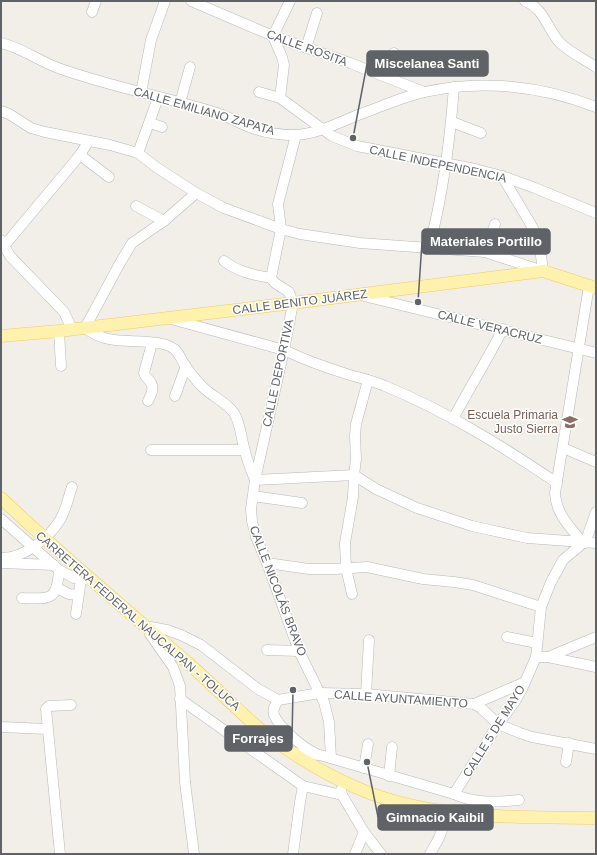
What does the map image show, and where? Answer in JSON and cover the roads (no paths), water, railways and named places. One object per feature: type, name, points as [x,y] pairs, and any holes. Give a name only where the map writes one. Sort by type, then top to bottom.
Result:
[{"type":"main road","name":"CALLE BENITO JUÁREZ","points":[[1,336],[85,328],[165,317],[360,295],[543,271],[593,287]]},
{"type":"main road","name":"CARRETERA FEDERAL NAUCALPAN - TOLUCA","points":[[1,498],[86,580],[145,626],[213,685],[262,731],[292,753],[339,780],[373,794],[410,805],[448,813],[487,816],[596,818]]},
{"type":"street","points":[[92,12],[96,1]]},
{"type":"street","points":[[141,93],[152,40],[165,1]]},
{"type":"street","name":"CALLE ROSITA","points":[[191,1],[273,36],[424,92]]},
{"type":"street","points":[[280,98],[284,65],[273,36],[290,1]]},
{"type":"street","points":[[525,1],[531,4],[545,18],[557,39],[562,44],[596,67]]},
{"type":"street","points":[[306,48],[317,13]]},
{"type":"street","name":"CALLE EMILIANO ZAPATA","points":[[1,43],[23,50],[60,69],[218,114],[265,132],[296,135],[324,129],[424,92],[454,87],[496,85],[522,87],[573,99],[596,107]]},
{"type":"street","points":[[387,77],[394,53]]},
{"type":"street","points":[[180,103],[190,67]]},
{"type":"street","points":[[429,248],[446,163],[452,122],[454,87]]},
{"type":"street","name":"CALLE INDEPENDENCIA","points":[[259,92],[280,98],[332,136],[357,146],[446,163],[502,176],[536,188],[596,213]]},
{"type":"street","points":[[138,153],[158,98]]},
{"type":"street","points":[[1,111],[9,114],[31,128],[88,142],[105,144],[138,153],[156,167],[196,193],[224,208],[281,229],[300,234],[360,243],[485,252],[543,271],[541,256],[533,228],[502,176]]},
{"type":"street","points":[[452,122],[481,133]]},
{"type":"street","points":[[150,123],[162,127]]},
{"type":"street","points":[[224,260],[240,270],[252,275],[271,278],[281,229],[278,204],[296,135]]},
{"type":"street","points":[[72,329],[64,312],[10,256],[2,243],[80,155],[88,142]]},
{"type":"street","points":[[80,155],[109,177]]},
{"type":"street","points":[[85,328],[132,243],[164,221],[196,193]]},
{"type":"street","points":[[136,206],[164,221]]},
{"type":"street","points":[[485,252],[495,224]]},
{"type":"street","name":"CALLE DEPORTIVA","points":[[255,480],[293,303],[289,292],[275,283],[271,278]]},
{"type":"street","points":[[584,543],[567,523],[556,504],[555,493],[579,350],[593,287]]},
{"type":"street","name":"CALLE VERACRUZ","points":[[360,295],[596,353]]},
{"type":"street","points":[[165,317],[284,350],[328,368],[383,385],[424,403],[453,419],[524,461],[557,483]]},
{"type":"street","name":"CALLE NICOLÁS BRAVO","points":[[85,328],[93,334],[106,339],[126,342],[152,342],[164,344],[173,348],[205,389],[233,412],[238,423],[244,450],[255,480],[252,521],[256,537],[299,651],[320,693],[327,712],[331,758]]},
{"type":"street","points":[[453,419],[471,384],[481,370],[503,329]]},
{"type":"street","points":[[59,331],[61,366]]},
{"type":"street","points":[[148,401],[153,389],[152,384],[145,377],[144,373],[152,342]]},
{"type":"street","points":[[175,396],[186,366]]},
{"type":"street","points":[[352,594],[346,568],[345,543],[353,497],[356,459],[356,424],[368,380]]},
{"type":"street","points":[[563,448],[596,462]]},
{"type":"street","points":[[151,450],[244,450]]},
{"type":"street","points":[[255,480],[354,475],[376,489],[417,508],[472,526],[527,538],[596,543]]},
{"type":"street","points":[[1,558],[10,558],[33,547],[44,538],[60,520],[72,487]]},
{"type":"street","points":[[253,496],[302,503]]},
{"type":"street","points":[[584,543],[596,512]]},
{"type":"street","points":[[18,514],[4,522],[57,568],[74,578],[86,580],[78,595],[76,614]]},
{"type":"street","name":"CALLE 5 DE MAYO","points":[[454,794],[498,724],[514,703],[525,682],[536,657],[541,607],[551,582],[563,560],[584,543]]},
{"type":"street","points":[[1,563],[57,568]]},
{"type":"street","points":[[267,563],[309,569],[367,567],[423,579],[473,585],[541,607]]},
{"type":"street","points":[[22,598],[45,599],[51,596],[57,588],[57,568]]},
{"type":"street","points":[[57,588],[69,594],[78,595]]},
{"type":"street","points":[[145,626],[173,668],[180,686],[185,782],[194,854]]},
{"type":"street","points":[[145,626],[167,630],[201,645],[228,668],[258,689],[278,700],[274,705],[274,716],[303,746],[320,755]]},
{"type":"street","points":[[507,637],[537,643]]},
{"type":"street","points":[[548,657],[596,637]]},
{"type":"street","points":[[366,694],[369,640]]},
{"type":"street","points":[[267,650],[299,651]]},
{"type":"street","points":[[536,657],[548,657],[596,667]]},
{"type":"street","points":[[474,704],[525,682]]},
{"type":"street","name":"CALLE AYUNTAMIENTO","points":[[278,700],[320,693],[366,694],[474,704],[481,708],[498,724],[532,737],[596,749]]},
{"type":"street","points":[[180,699],[303,786],[342,795]]},
{"type":"street","points":[[60,854],[46,714],[47,707],[49,706],[71,705]]},
{"type":"street","points":[[1,727],[47,729]]},
{"type":"street","points":[[566,762],[569,743]]},
{"type":"street","points":[[364,768],[368,744]]},
{"type":"street","points":[[389,776],[392,747]]},
{"type":"street","points":[[292,753],[320,755],[475,801],[519,800]]},
{"type":"street","points":[[339,780],[342,795],[364,832],[381,854]]},
{"type":"street","points":[[293,854],[303,786]]},
{"type":"street","points":[[430,854],[439,838],[448,813]]},
{"type":"street","points":[[355,854],[364,832]]},
{"type":"place","name":"Miscelanea Santi","points":[[353,138]]},
{"type":"place","name":"Materiales Portillo","points":[[418,302]]},
{"type":"place","name":"Escuela Primaria Justo Sierra","points":[[570,422]]},
{"type":"place","name":"Forrajes","points":[[293,690]]},
{"type":"place","name":"Gimnacio Kaibil","points":[[367,762]]}]
